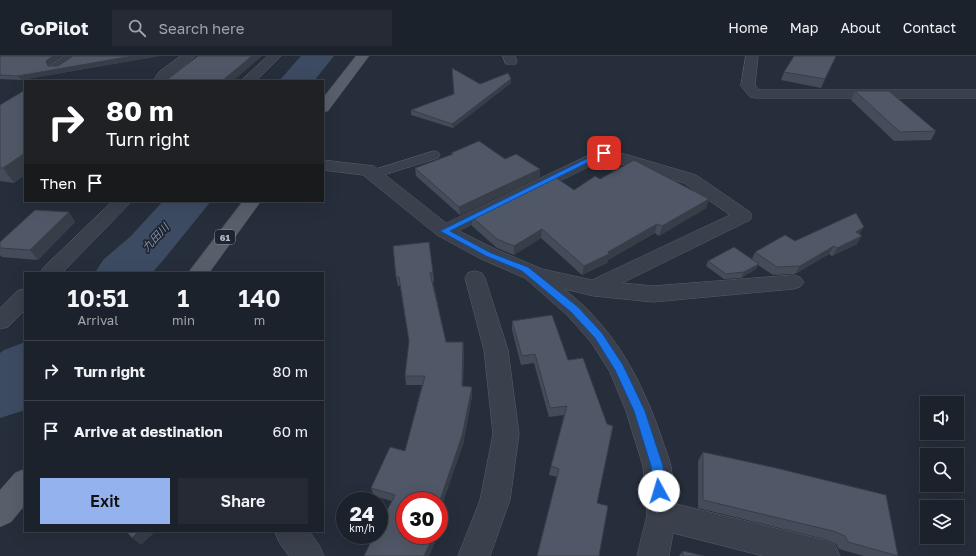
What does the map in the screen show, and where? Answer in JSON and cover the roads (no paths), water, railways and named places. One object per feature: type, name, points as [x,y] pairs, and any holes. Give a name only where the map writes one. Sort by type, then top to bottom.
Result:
[{"type":"main road","points":[[324,107],[363,56]]},
{"type":"main road","name":"61","points":[[199,272],[251,202]]},
{"type":"main road","points":[[0,512],[24,483]]},
{"type":"street","points":[[56,66],[73,56]]},
{"type":"street","points":[[161,80],[188,56]]},
{"type":"street","points":[[249,80],[275,56]]},
{"type":"street","points":[[752,56],[748,86],[755,94],[976,94]]},
{"type":"street","points":[[444,231],[604,153],[690,179],[743,216],[594,288]]},
{"type":"street","points":[[324,166],[368,170],[444,231],[488,254],[537,275],[594,288],[653,294],[793,282]]},
{"type":"street","points":[[51,272],[122,202]]},
{"type":"street","points":[[525,269],[575,309],[598,336],[620,368],[639,411],[657,466],[662,515],[653,556]]},
{"type":"street","points":[[474,556],[495,500],[506,434],[496,350],[475,278]]},
{"type":"street","points":[[0,322],[24,298]]},
{"type":"street","points":[[662,515],[824,556]]},
{"type":"street","points":[[291,532],[308,556]]},
{"type":"lane","points":[[374,174],[434,155]]},
{"type":"waterway","name":"九田川","points":[[297,80],[318,56]]},
{"type":"waterway","name":"九田川","points":[[122,272],[148,247],[187,202]]},
{"type":"waterway","name":"九田川","points":[[0,392],[24,368]]}]
